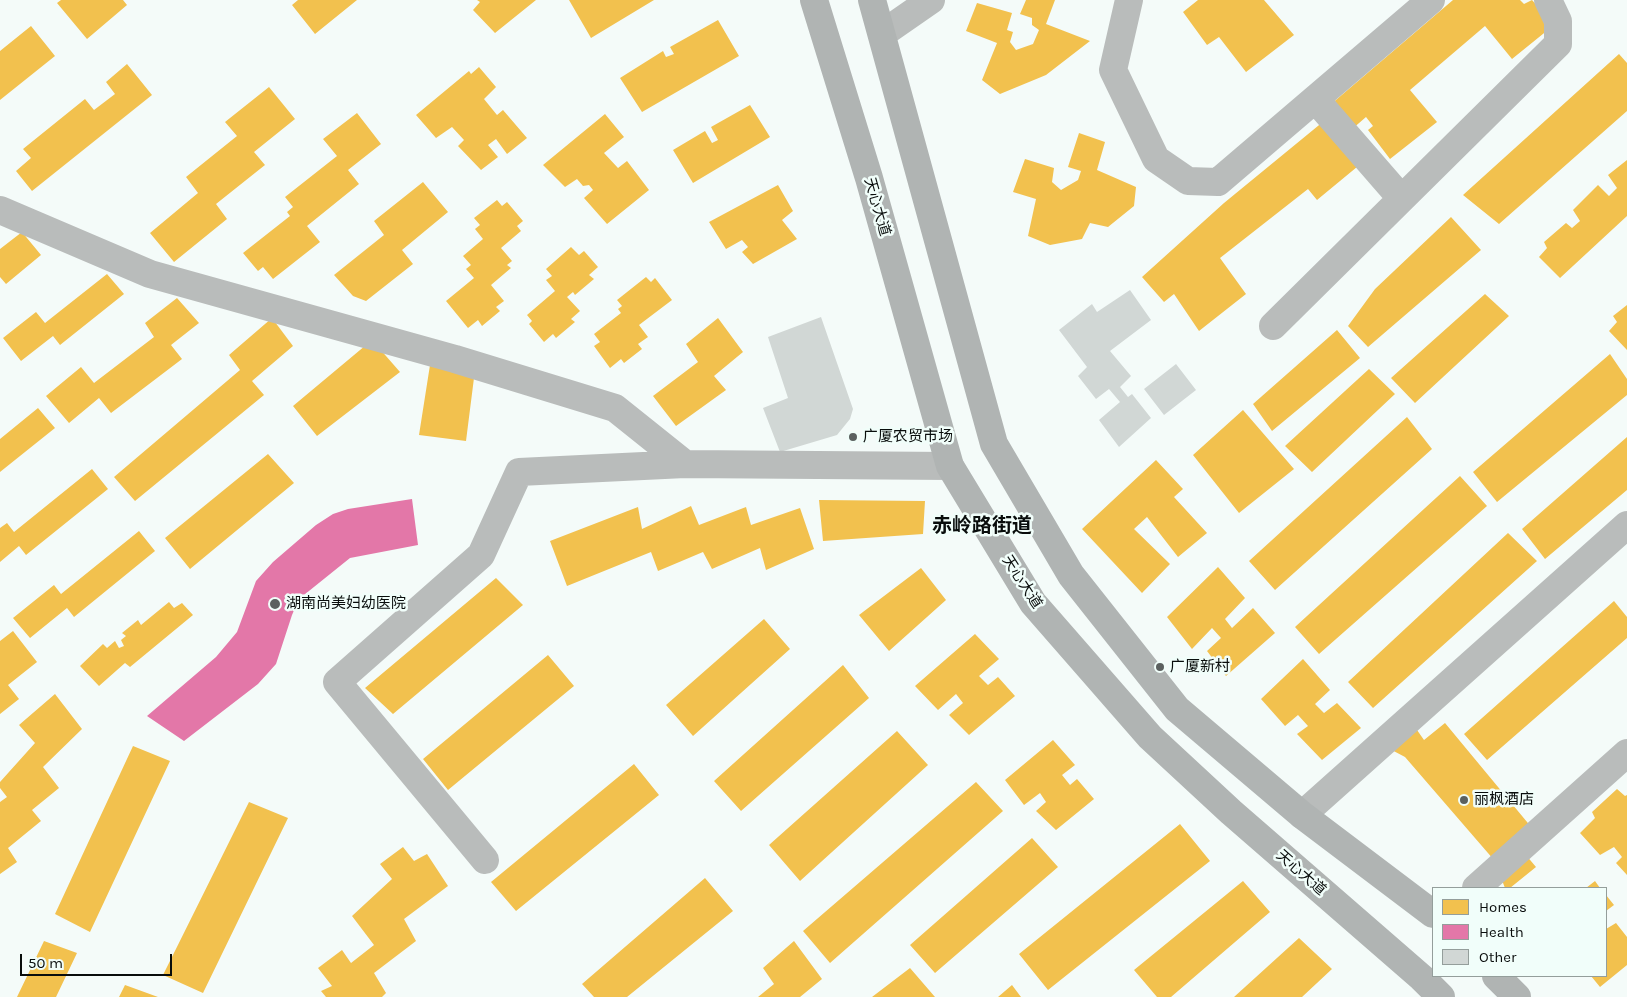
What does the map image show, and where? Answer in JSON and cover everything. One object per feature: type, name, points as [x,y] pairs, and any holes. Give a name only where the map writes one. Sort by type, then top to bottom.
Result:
[{"type":"main road","name":"天心大道","points":[[814,0],[869,178],[950,466],[1033,603],[1150,737],[1231,812],[1422,978],[1441,997]]},
{"type":"main road","points":[[872,0],[994,444],[1070,575],[1177,709],[1302,815],[1432,913]]},
{"type":"main road","points":[[1497,977],[1517,997]]},
{"type":"street","points":[[882,34],[931,0]]},
{"type":"street","points":[[1129,0],[1113,70],[1156,159],[1188,181],[1218,182],[1431,0]]},
{"type":"street","points":[[1272,326],[1558,44],[1558,22],[1548,0]]},
{"type":"street","points":[[1315,99],[1401,198]]},
{"type":"street","points":[[0,210],[150,274],[445,356],[615,408],[685,464]]},
{"type":"street","points":[[486,860],[337,682],[481,555],[519,472],[685,464],[950,466]]},
{"type":"street","points":[[1302,815],[1627,525]]},
{"type":"street","points":[[1477,887],[1627,753]]},
{"type":"building: Homes","points":[[61,0],[123,0],[127,5],[87,39],[57,3]]},
{"type":"building: Homes","points":[[298,0],[357,0],[315,34],[292,5]]},
{"type":"building: Homes","points":[[477,0],[536,0],[495,33],[473,10],[480,2]]},
{"type":"building: Homes","points":[[569,0],[654,0],[591,38]]},
{"type":"building: Homes","points":[[1026,0],[1055,0],[1046,24],[1090,41],[1046,75],[1000,94],[982,80],[997,43],[966,31],[977,3],[1012,13],[1007,30],[1013,32],[1010,42],[1016,50],[1033,44],[1039,30],[1032,25],[1032,18],[1020,14]]},
{"type":"building: Homes","points":[[1198,0],[1264,0],[1294,35],[1246,72],[1219,37],[1207,45],[1183,12]]},
{"type":"building: Homes","points":[[1453,0],[1520,0],[1524,4],[1532,0],[1554,25],[1512,59],[1485,26],[1410,90],[1437,122],[1390,159],[1368,130],[1373,126],[1366,117],[1351,130],[1330,105]]},
{"type":"building: Homes","points":[[718,20],[739,56],[642,112],[620,78],[663,51],[666,57],[674,54],[670,47]]},
{"type":"building: Homes","points":[[31,26],[55,56],[0,100],[0,51]]},
{"type":"building: Homes","points":[[1619,54],[1627,63],[1627,111],[1499,224],[1463,195]]},
{"type":"building: Homes","points":[[127,64],[152,95],[32,191],[16,171],[31,158],[23,149],[85,99],[94,110],[115,94],[106,82]]},
{"type":"building: Homes","points":[[479,67],[496,87],[484,99],[497,115],[503,110],[527,138],[507,154],[496,139],[488,145],[498,157],[481,170],[458,146],[464,140],[452,127],[436,138],[416,115],[469,71],[471,74]]},
{"type":"building: Homes","points":[[269,87],[295,119],[254,152],[265,165],[216,204],[227,219],[174,262],[150,233],[198,193],[186,177],[237,136],[225,122]]},
{"type":"building: Homes","points":[[750,105],[770,137],[693,183],[673,150],[705,131],[712,143],[718,140],[711,127]]},
{"type":"building: Homes","points":[[357,113],[381,144],[348,170],[359,184],[307,226],[320,242],[273,279],[263,267],[258,271],[243,253],[290,216],[287,212],[293,207],[285,197],[337,156],[323,139]]},
{"type":"building: Homes","points":[[605,114],[624,137],[604,153],[618,168],[627,161],[649,190],[607,224],[584,198],[593,190],[589,185],[583,186],[577,179],[565,187],[543,165]]},
{"type":"building: Homes","points":[[1324,121],[1363,162],[1317,200],[1308,189],[1220,258],[1246,294],[1199,331],[1174,294],[1164,302],[1142,277],[1224,203]]},
{"type":"building: Homes","points":[[1079,133],[1105,142],[1097,170],[1136,187],[1134,206],[1108,227],[1090,223],[1082,239],[1050,245],[1028,236],[1036,199],[1013,192],[1025,159],[1054,168],[1052,182],[1061,190],[1078,180],[1081,171],[1068,167]]},
{"type":"building: Homes","points":[[1627,160],[1627,216],[1560,278],[1539,257],[1547,248],[1544,242],[1566,223],[1572,228],[1580,221],[1573,210],[1598,185],[1609,196],[1617,188],[1608,175]]},
{"type":"building: Homes","points":[[423,182],[448,212],[402,250],[413,264],[366,301],[353,296],[334,275],[384,235],[374,221]]},
{"type":"building: Homes","points":[[778,185],[793,211],[782,220],[797,239],[753,264],[742,252],[748,247],[742,240],[726,249],[709,222]]},
{"type":"building: Homes","points":[[497,200],[502,206],[507,202],[523,221],[517,226],[521,231],[501,248],[512,261],[507,265],[511,268],[491,285],[504,301],[496,307],[500,311],[482,326],[478,320],[468,328],[446,301],[474,278],[466,269],[471,265],[463,256],[483,239],[475,229],[480,225],[474,218]]},
{"type":"building: Homes","points":[[1451,217],[1481,250],[1368,347],[1348,326],[1375,289]]},
{"type":"building: Homes","points":[[22,232],[41,255],[6,284],[0,277],[0,249]]},
{"type":"building: Homes","points":[[571,247],[579,255],[584,251],[598,267],[589,275],[594,279],[575,295],[573,292],[567,297],[580,311],[571,319],[575,322],[556,338],[553,334],[544,342],[529,324],[532,321],[527,315],[555,291],[546,280],[552,276],[546,269]]},
{"type":"building: Homes","points":[[107,274],[124,294],[60,345],[53,336],[21,361],[3,338],[36,312],[45,323]]},
{"type":"building: Homes","points":[[646,277],[651,282],[655,278],[672,300],[639,325],[648,337],[638,344],[642,349],[624,363],[621,359],[610,368],[594,346],[600,342],[594,334],[621,313],[618,309],[622,306],[617,300]]},
{"type":"building: Homes","points":[[1485,294],[1509,316],[1415,403],[1391,378]]},
{"type":"building: Homes","points":[[177,298],[199,323],[171,345],[182,359],[111,413],[99,398],[69,423],[46,396],[81,367],[94,383],[154,337],[145,323]]},
{"type":"building: Homes","points":[[1627,305],[1627,350],[1609,331],[1617,322],[1613,316]]},
{"type":"building: Homes","points":[[272,318],[293,346],[252,381],[264,395],[135,501],[114,477],[240,370],[229,355]]},
{"type":"building: Homes","points":[[718,318],[743,352],[714,376],[726,390],[676,426],[653,396],[698,362],[686,344]]},
{"type":"building: Homes","points":[[1337,330],[1360,358],[1272,431],[1253,404]]},
{"type":"building: Homes","points":[[372,340],[400,372],[317,436],[293,406]]},
{"type":"building: Homes","points":[[1610,354],[1627,379],[1627,395],[1497,502],[1473,472]]},
{"type":"building: Homes","points":[[430,365],[475,370],[466,441],[419,435]]},
{"type":"building: Homes","points":[[1369,369],[1395,394],[1312,472],[1285,446]]},
{"type":"building: Homes","points":[[38,408],[55,428],[0,472],[0,439]]},
{"type":"building: Homes","points":[[1243,410],[1294,469],[1239,513],[1193,455]]},
{"type":"building: Homes","points":[[1407,417],[1432,449],[1275,590],[1249,561]]},
{"type":"building: Homes","points":[[1627,437],[1627,490],[1545,559],[1522,529]]},
{"type":"building: Homes","points":[[268,454],[294,483],[190,569],[165,538]]},
{"type":"building: Homes","points":[[1156,460],[1183,489],[1174,497],[1207,533],[1178,557],[1147,517],[1134,529],[1170,564],[1142,593],[1082,529]]},
{"type":"building: Homes","points":[[92,469],[108,489],[26,555],[19,546],[0,562],[0,528],[7,523],[14,532]]},
{"type":"building: Homes","points":[[1460,476],[1487,506],[1319,654],[1295,627]]},
{"type":"building: Homes","points":[[819,500],[925,501],[923,534],[823,541]]},
{"type":"building: Homes","points":[[691,506],[699,525],[746,507],[751,525],[800,508],[814,549],[766,570],[760,548],[712,569],[703,552],[658,571],[651,552],[567,586],[550,541],[638,507],[642,529]]},
{"type":"building: Homes","points":[[139,531],[155,551],[74,617],[67,608],[30,638],[13,618],[54,585],[61,594]]},
{"type":"building: Homes","points":[[1508,533],[1537,561],[1373,708],[1348,682]]},
{"type":"building: Homes","points":[[1218,567],[1245,598],[1225,619],[1232,628],[1253,608],[1275,633],[1226,676],[1207,651],[1221,638],[1212,628],[1192,649],[1167,617]]},
{"type":"building: Homes","points":[[921,568],[946,600],[889,651],[859,615]]},
{"type":"building: Homes","points":[[496,578],[523,605],[393,714],[365,688]]},
{"type":"building: Homes","points":[[1614,601],[1627,617],[1627,638],[1487,760],[1464,734]]},
{"type":"building: Homes","points":[[169,602],[174,608],[182,603],[193,615],[130,667],[125,663],[99,686],[80,666],[103,644],[107,648],[115,641],[119,648],[124,646],[121,640],[126,636],[122,633],[138,620],[141,625]]},
{"type":"building: Homes","points":[[764,619],[790,649],[693,736],[666,705]]},
{"type":"building: Homes","points":[[13,631],[37,662],[8,685],[19,699],[0,714],[0,641]]},
{"type":"building: Homes","points":[[975,634],[999,659],[979,676],[988,685],[998,677],[1015,696],[969,735],[949,715],[963,703],[956,694],[938,710],[915,686]]},
{"type":"building: Homes","points":[[548,655],[574,686],[448,790],[423,759]]},
{"type":"building: Homes","points":[[1303,659],[1330,690],[1315,704],[1324,713],[1337,703],[1361,728],[1322,760],[1297,734],[1308,726],[1298,715],[1285,726],[1261,699]]},
{"type":"building: Homes","points":[[843,665],[869,698],[741,811],[714,781]]},
{"type":"building: Homes","points":[[55,694],[82,729],[43,767],[59,788],[32,810],[41,821],[8,848],[17,862],[0,874],[0,802],[7,797],[0,788],[0,782],[35,743],[19,725]]},
{"type":"building: Homes","points":[[1445,723],[1532,828],[1515,842],[1536,867],[1511,887],[1505,887],[1494,860],[1405,757],[1369,738],[1417,730],[1424,740]]},
{"type":"building: Homes","points":[[897,731],[928,765],[800,881],[769,845]]},
{"type":"building: Homes","points":[[1053,740],[1075,765],[1062,775],[1070,785],[1077,779],[1094,799],[1056,830],[1036,811],[1046,802],[1040,793],[1024,805],[1005,780]]},
{"type":"building: Homes","points":[[133,746],[170,761],[90,932],[55,914]]},
{"type":"building: Homes","points":[[634,764],[659,795],[516,911],[491,882]]},
{"type":"building: Homes","points":[[976,782],[1003,811],[830,963],[803,931]]},
{"type":"building: Homes","points":[[1617,789],[1625,796],[1627,795],[1627,875],[1616,863],[1622,857],[1614,847],[1600,855],[1580,833],[1595,818],[1592,812]]},
{"type":"building: Homes","points":[[249,802],[288,818],[203,993],[163,975]]},
{"type":"building: Homes","points":[[1180,824],[1210,861],[1048,990],[1019,954]]},
{"type":"building: Homes","points":[[1032,838],[1058,867],[935,973],[910,945]]},
{"type":"building: Homes","points":[[403,847],[414,861],[427,854],[448,886],[404,919],[416,941],[374,973],[386,993],[382,997],[326,997],[321,991],[332,986],[318,968],[342,950],[351,963],[374,945],[352,916],[392,879],[380,864]]},
{"type":"building: Homes","points":[[705,878],[733,911],[627,997],[594,997],[582,984]]},
{"type":"building: Homes","points":[[1243,881],[1270,912],[1171,997],[1157,997],[1134,970]]},
{"type":"building: Homes","points":[[1595,881],[1599,887],[1587,887]]},
{"type":"building: Homes","points":[[1607,896],[1614,905],[1607,910]]},
{"type":"building: Homes","points":[[1616,923],[1627,937],[1627,965],[1600,987],[1592,977],[1607,977],[1607,928]]},
{"type":"building: Homes","points":[[1299,938],[1332,969],[1302,997],[1234,997]]},
{"type":"building: Homes","points":[[44,941],[77,953],[56,997],[17,997]]},
{"type":"building: Homes","points":[[794,941],[822,979],[800,997],[758,997],[774,984],[763,968]]},
{"type":"building: Homes","points":[[910,968],[935,997],[872,997]]},
{"type":"building: Homes","points":[[125,985],[158,997],[119,997]]},
{"type":"building: Homes","points":[[1012,985],[1021,997],[998,997]]},
{"type":"building: Health","points":[[412,499],[418,545],[350,558],[299,599],[276,664],[258,684],[184,741],[147,716],[216,657],[237,632],[256,581],[273,562],[316,525],[333,514],[348,509]]},
{"type":"building: Other","points":[[1130,290],[1151,320],[1110,351],[1131,376],[1120,387],[1128,397],[1132,394],[1151,418],[1119,447],[1099,420],[1120,402],[1109,389],[1096,399],[1078,376],[1087,367],[1059,330],[1092,304],[1097,312]]},
{"type":"building: Other","points":[[821,317],[853,409],[850,419],[837,435],[780,452],[763,408],[788,398],[768,337]]},
{"type":"building: Other","points":[[1176,364],[1196,390],[1164,415],[1144,389]]},
{"type":"place","name":"广厦农贸市场","points":[[853,437]]},
{"type":"place","name":"湖南尚美妇幼医院","points":[[275,604]]},
{"type":"place","name":"广厦新村","points":[[1160,667]]},
{"type":"place","name":"丽枫酒店","points":[[1464,800]]},
{"type":"district","name":"赤岭路街道","points":[[982,526]]}]
